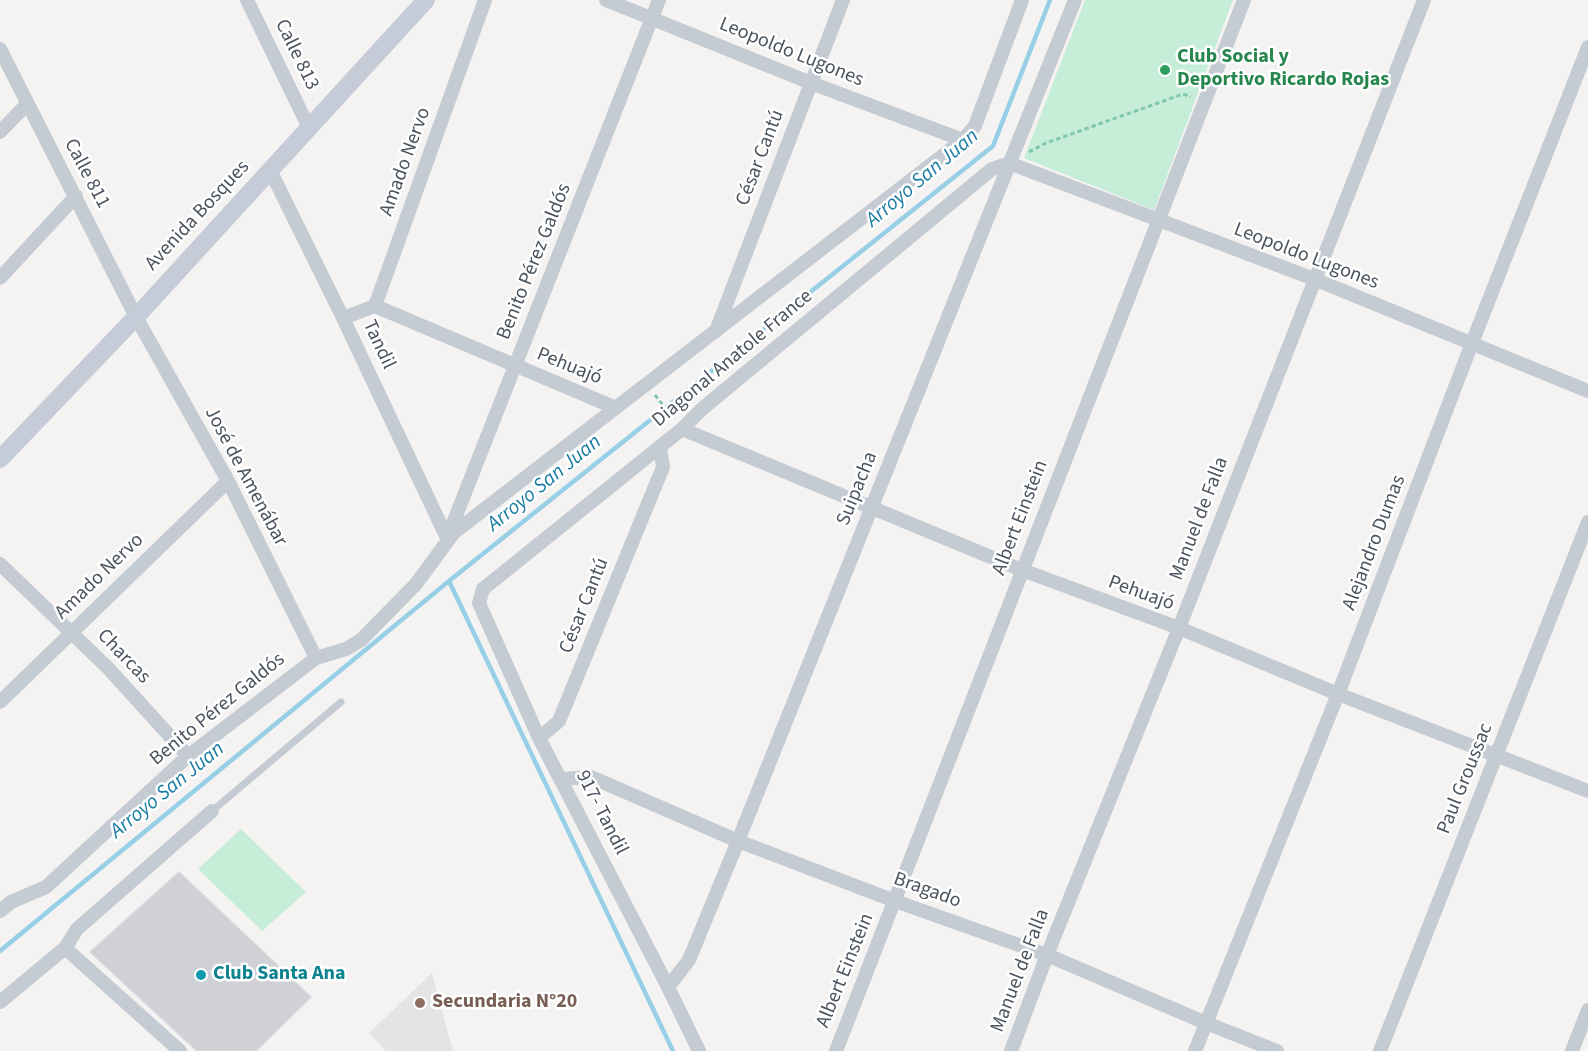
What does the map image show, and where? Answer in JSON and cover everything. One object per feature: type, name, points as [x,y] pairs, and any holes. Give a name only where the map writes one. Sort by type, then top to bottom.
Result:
[{"type":"main road","name":"Avenida Bosques","points":[[0,459],[136,317],[426,0]]},
{"type":"street","name":"Calle 813","points":[[247,0],[309,128]]},
{"type":"street","name":"Amado Nervo","points":[[375,306],[485,0]]},
{"type":"street","name":"Leopoldo Lugones","points":[[606,0],[811,83],[963,140]]},
{"type":"street","name":"Benito Pérez Galdós","points":[[4,902],[46,887],[188,756],[316,658],[346,649],[361,640],[416,584],[449,536],[660,0]]},
{"type":"street","name":"César Cantú","points":[[716,331],[843,0]]},
{"type":"street","points":[[963,140],[975,126],[1022,0]]},
{"type":"street","name":"Suipacha","points":[[668,987],[689,960],[1075,0]]},
{"type":"street","name":"Albert Einstein","points":[[836,1051],[1244,0]]},
{"type":"street","name":"Manuel de Falla","points":[[1011,1051],[1424,0]]},
{"type":"street","name":"Alejandro Dumas","points":[[1195,1051],[1338,694],[1588,47]]},
{"type":"street","name":"Calle 811","points":[[0,49],[136,317]]},
{"type":"street","points":[[0,132],[27,104]]},
{"type":"street","name":"Diagonal Anatole France","points":[[449,536],[963,140]]},
{"type":"street","name":"Leopoldo Lugones","points":[[1009,163],[1314,279],[1588,391]]},
{"type":"street","name":"Diagonal Anatole France","points":[[483,589],[660,447],[678,424],[702,409],[992,169],[1009,163]]},
{"type":"street","name":"Tandil","points":[[270,170],[449,536]]},
{"type":"street","points":[[0,278],[75,196]]},
{"type":"street","points":[[343,318],[375,306]]},
{"type":"street","name":"Pehuajó","points":[[375,306],[616,408]]},
{"type":"street","name":"José de Amenábar","points":[[136,317],[228,481],[316,658]]},
{"type":"street","name":"Pehuajó","points":[[678,424],[1022,570],[1179,628],[1338,694],[1588,791]]},
{"type":"street","name":"César Cantú","points":[[539,738],[559,721],[663,467],[660,447]]},
{"type":"street","name":"Amado Nervo","points":[[0,702],[228,481]]},
{"type":"street","name":"Paul Groussac","points":[[1380,1051],[1588,522]]},
{"type":"street","name":"Charcas","points":[[0,564],[71,632],[188,756]]},
{"type":"street","name":"917- Tandil","points":[[483,589],[479,603],[539,738],[699,1051]]},
{"type":"street","name":"Bragado","points":[[561,778],[591,777],[738,841],[895,901],[1047,955],[1277,1051]]},
{"type":"street","points":[[0,1002],[65,948],[77,929],[212,811]]},
{"type":"street","points":[[65,948],[180,1051]]},
{"type":"street","points":[[1572,1051],[1588,1010]]},
{"type":"lane","points":[[212,811],[341,702]]},
{"type":"path","points":[[1009,163],[1046,142],[1183,94],[1204,102]]},
{"type":"path","points":[[662,404],[678,424]]},
{"type":"shaded area","name":"Secundaria N°20","points":[[432,973],[453,1051],[386,1051],[369,1033]]},
{"type":"green space","points":[[1085,0],[1233,0],[1154,210],[1024,158]]},
{"type":"green space","points":[[241,829],[306,892],[262,931],[198,869]]},
{"type":"building","name":"Club Santa Ana","points":[[179,872],[311,997],[256,1051],[197,1051],[90,952]]},
{"type":"waterway","name":"Arroyo San Juan","points":[[0,951],[449,581],[993,146],[1050,0]]},
{"type":"waterway","points":[[449,581],[673,1051]]},
{"type":"place","name":"Club Social y Deportivo Ricardo Rojas","points":[[1165,70]]},
{"type":"place","name":"Club Santa Ana","points":[[201,975]]},
{"type":"place","name":"Secundaria N°20","points":[[420,1003]]}]
